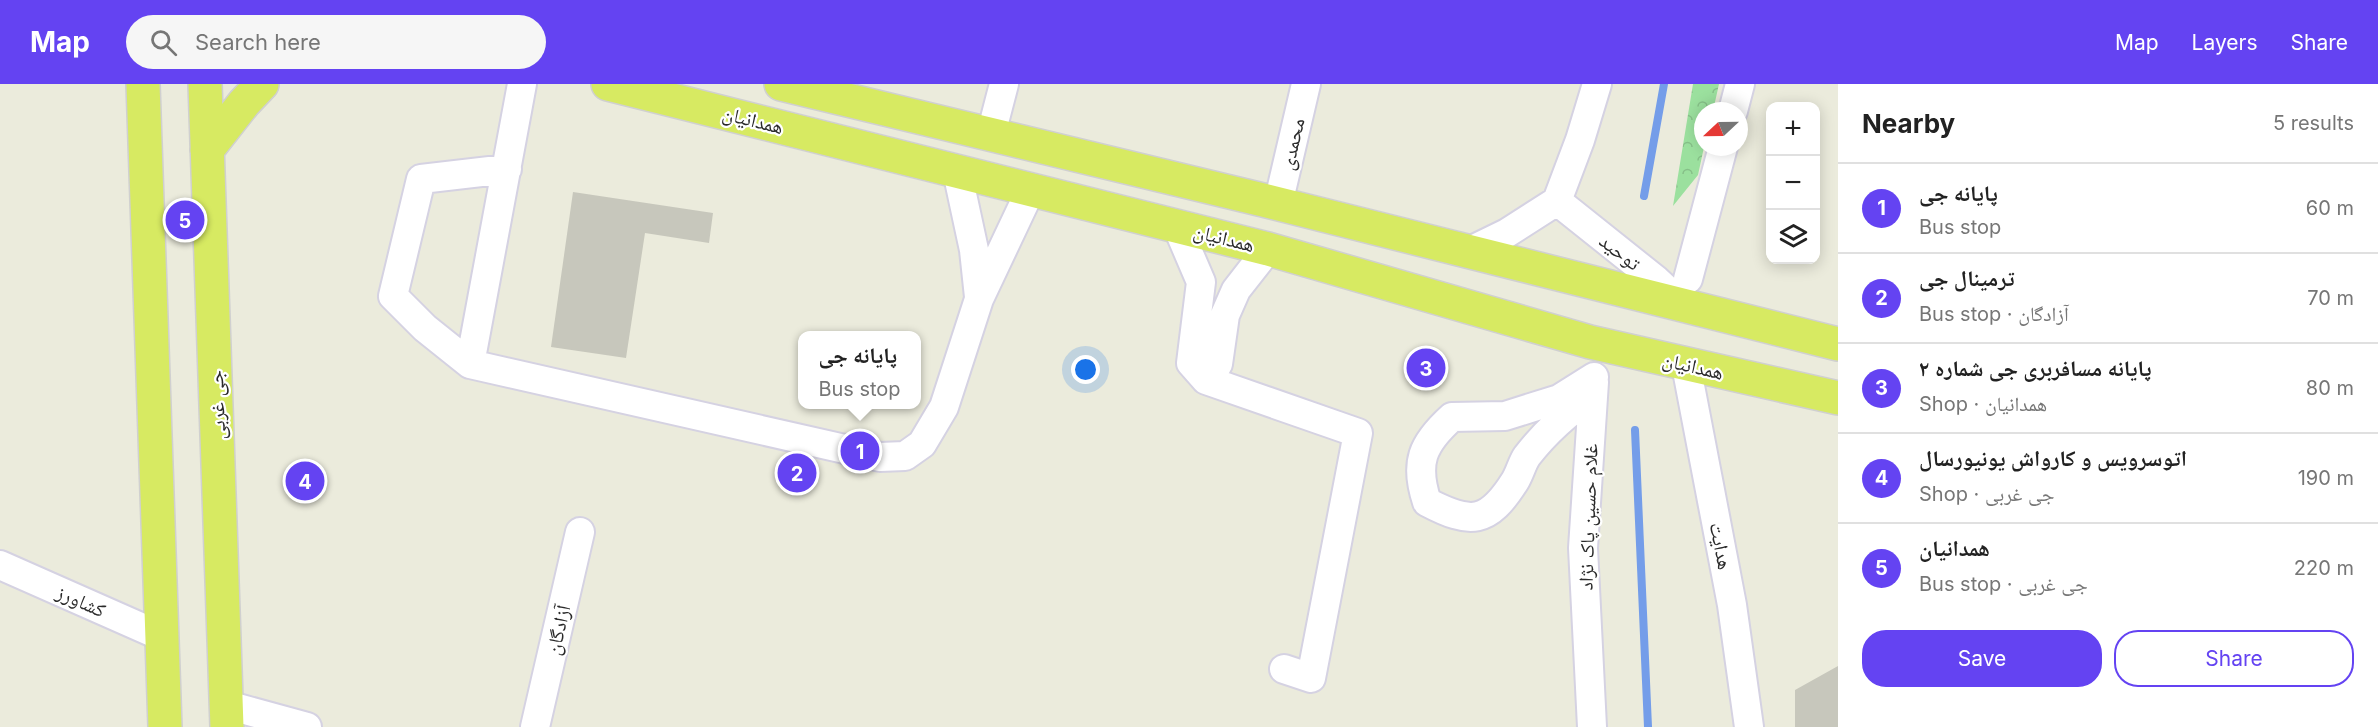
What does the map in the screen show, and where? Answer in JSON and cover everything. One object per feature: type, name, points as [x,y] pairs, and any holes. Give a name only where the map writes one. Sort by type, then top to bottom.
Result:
[{"type":"main road","points":[[143,84],[165,727]]},
{"type":"main road","name":"جی غربی","points":[[205,84],[227,716]]},
{"type":"main road","points":[[207,150],[262,84]]},
{"type":"main road","name":"همدانیان","points":[[608,84],[1268,249],[1596,344],[1838,398]]},
{"type":"main road","points":[[781,84],[822,89],[932,120],[1470,251],[1685,292],[1838,344]]},
{"type":"main road","points":[[922,162],[933,154],[935,146],[937,137],[932,120]]},
{"type":"main road","points":[[1065,198],[1060,185],[1062,173],[1073,153]]},
{"type":"street","points":[[470,364],[522,84]]},
{"type":"street","points":[[991,134],[1004,84]]},
{"type":"street","name":"محمدی","points":[[1278,204],[1306,84]]},
{"type":"street","points":[[1470,251],[1507,233],[1557,201],[1580,140],[1597,84]]},
{"type":"street","points":[[1735,102],[1740,84]]},
{"type":"street","points":[[1685,292],[1722,156]]},
{"type":"street","points":[[507,169],[421,179],[393,296],[425,328],[470,364],[880,457],[905,456],[922,444],[944,407],[979,299],[1031,189]]},
{"type":"street","points":[[957,171],[974,250],[979,299]]},
{"type":"street","name":"توحید","points":[[1557,201],[1656,280],[1685,292]]},
{"type":"street","points":[[1178,226],[1201,282],[1191,363],[1206,380],[1358,433],[1311,678],[1284,669]]},
{"type":"street","points":[[1206,380],[1218,364],[1225,315],[1236,290],[1268,249]]},
{"type":"street","name":"غلام حسین پاک نژاد","points":[[1592,727],[1583,548],[1596,344]]},
{"type":"street","name":"هدایت","points":[[1686,365],[1732,605],[1749,727]]},
{"type":"street","points":[[1594,387],[1527,456],[1516,479],[1497,506],[1477,518],[1452,515],[1427,502],[1423,488],[1421,461],[1433,435],[1452,417],[1505,416],[1594,387]]},
{"type":"street","name":"آزادگان","points":[[535,727],[580,532]]},
{"type":"street","name":"کشاورز","points":[[0,565],[163,636]]},
{"type":"street","points":[[227,716],[307,727]]},
{"type":"green space","points":[[1693,84],[1719,84],[1715,102],[1694,102],[1694,156],[1702,156],[1698,175],[1673,206]]},
{"type":"building","points":[[573,192],[713,213],[709,243],[645,233],[626,358],[551,347]]},
{"type":"building","points":[[1838,666],[1838,727],[1795,727],[1795,690]]},
{"type":"waterway","points":[[1644,196],[1664,84]]},
{"type":"waterway","points":[[1635,430],[1648,727]]},
{"type":"place","name":"همدانیان","points":[[185,220]]},
{"type":"place","name":"پایانه مسافربری جی شماره ۲","points":[[1426,368]]},
{"type":"place","name":"پایانه جی","points":[[860,451]]},
{"type":"place","name":"ترمینال جی","points":[[797,473]]},
{"type":"place","name":"اتوسرویس و کارواش یونیورسال","points":[[305,481]]}]
